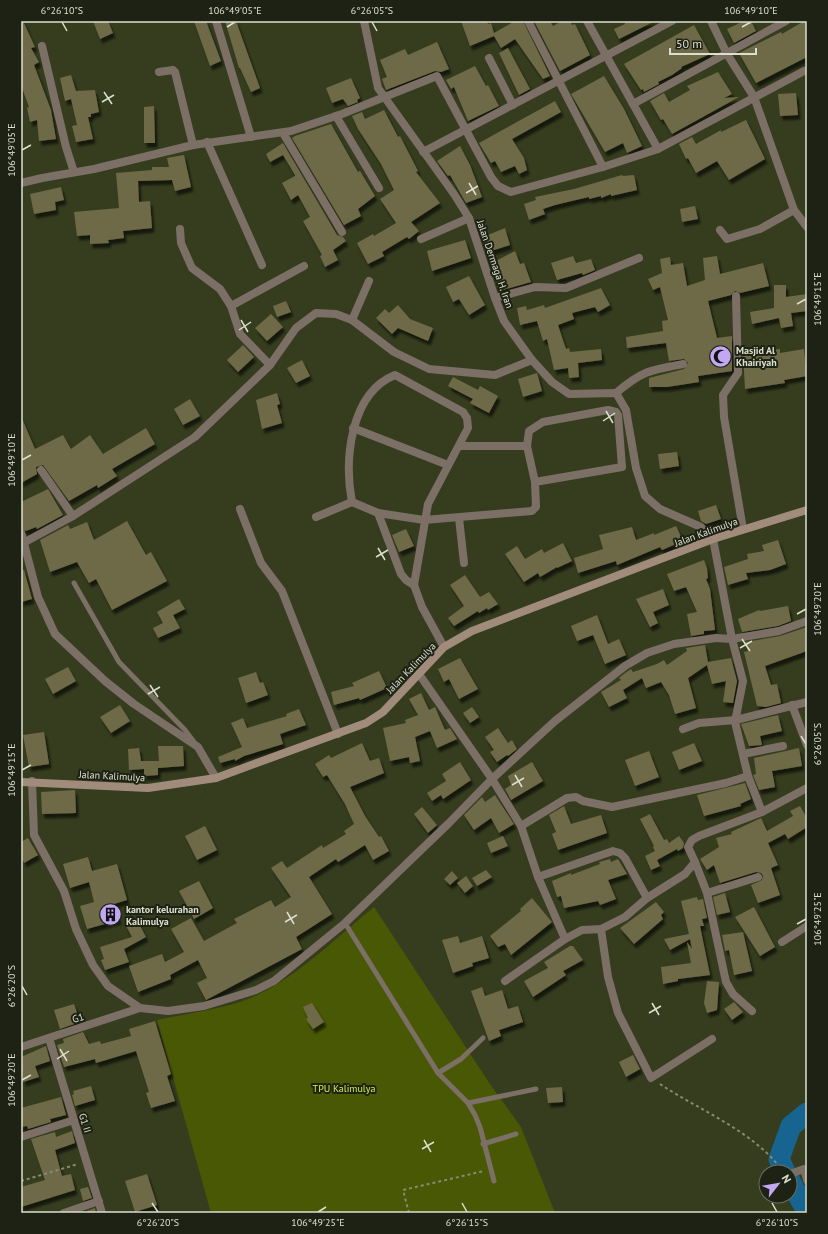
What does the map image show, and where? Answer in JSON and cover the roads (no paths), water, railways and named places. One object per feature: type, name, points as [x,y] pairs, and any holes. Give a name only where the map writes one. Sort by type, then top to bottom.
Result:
[{"type":"street","points":[[216,21],[251,137]]},
{"type":"street","name":"Jalan Dermaga H. Iran","points":[[364,21],[378,88],[454,194],[469,218],[504,321],[532,360],[552,382],[569,394],[616,393]]},
{"type":"street","points":[[528,21],[604,167]]},
{"type":"street","points":[[587,21],[658,149]]},
{"type":"street","points":[[423,152],[672,21]]},
{"type":"street","points":[[711,21],[727,54],[754,97],[794,210],[807,227]]},
{"type":"street","points":[[633,104],[786,21]]},
{"type":"street","points":[[42,46],[66,147],[74,172]]},
{"type":"street","points":[[489,58],[513,105]]},
{"type":"street","points":[[158,72],[173,70],[175,72],[193,145]]},
{"type":"street","points":[[21,183],[207,142],[283,133],[336,116],[437,76],[495,182],[498,186],[511,192],[604,167],[658,149],[754,97],[806,72]]},
{"type":"street","points":[[336,116],[379,188]]},
{"type":"street","points":[[283,133],[342,232]]},
{"type":"street","points":[[207,142],[262,265]]},
{"type":"street","points":[[720,230],[727,239],[760,229],[794,210]]},
{"type":"street","points":[[421,239],[469,218]]},
{"type":"street","points":[[180,230],[181,243],[192,268],[220,289],[231,306],[240,334],[270,365]]},
{"type":"street","points":[[495,298],[535,287],[566,288],[639,258]]},
{"type":"street","points":[[231,306],[304,266]]},
{"type":"street","points":[[352,320],[369,281]]},
{"type":"street","points":[[736,296],[738,373],[723,395],[724,417],[743,529]]},
{"type":"street","points":[[25,542],[73,516],[195,437],[270,365],[296,328],[316,313],[336,314],[352,320],[394,352],[430,369],[495,375],[532,360]]},
{"type":"street","points":[[683,364],[651,370],[641,374],[616,393],[626,410],[636,468],[645,496],[660,509],[701,527],[712,539],[732,639],[743,681],[736,720],[748,776],[762,812]]},
{"type":"street","points":[[352,502],[348,482],[353,428],[356,416],[382,380],[395,375],[463,412],[467,418],[468,428],[460,446],[448,465],[428,504],[424,520],[414,585],[422,607],[444,647]]},
{"type":"street","points":[[316,516],[352,502],[378,513],[424,520],[532,511],[536,507],[535,482],[527,446],[529,431],[542,422],[608,410],[616,412],[618,415],[622,467],[535,482]]},
{"type":"street","points":[[353,428],[448,465]]},
{"type":"street","points":[[460,446],[527,446]]},
{"type":"street","points":[[40,470],[73,516]]},
{"type":"street","points":[[240,509],[261,563],[282,591],[338,734]]},
{"type":"street","name":"Jalan Kalimulya","points":[[21,782],[32,781],[148,788],[216,778],[366,723],[383,712],[444,647],[472,631],[712,539],[807,510]]},
{"type":"street","points":[[378,513],[401,574],[406,580],[414,585]]},
{"type":"street","points":[[459,518],[464,563]]},
{"type":"street","points":[[21,532],[25,542],[38,597],[55,634],[99,676],[134,704],[198,747],[216,778]]},
{"type":"street","points":[[32,781],[34,835],[64,891],[78,935],[93,965],[108,986],[140,1008],[168,1011],[204,1006],[256,990],[274,981],[345,923],[449,823],[492,779],[555,721],[625,666],[642,656],[674,644],[716,638],[732,639],[779,631],[807,621]]},
{"type":"street","points":[[419,674],[492,779],[521,826],[538,877],[565,939]]},
{"type":"street","points":[[683,729],[699,723],[736,720],[807,702]]},
{"type":"street","points":[[792,705],[807,746]]},
{"type":"street","points":[[743,754],[783,746]]},
{"type":"street","points":[[521,826],[567,798],[576,797],[583,801],[612,807],[726,783],[748,776]]},
{"type":"street","points":[[752,1011],[733,994],[726,982],[708,893],[688,847],[692,840],[699,836],[762,812],[807,788]]},
{"type":"street","points":[[538,877],[613,852],[620,853],[625,858],[647,898]]},
{"type":"street","points":[[505,981],[565,939],[582,930],[601,929],[625,917],[647,898],[685,874],[695,862]]},
{"type":"street","points":[[708,893],[758,877]]},
{"type":"street","points":[[601,929],[608,977],[618,1013],[651,1078],[712,1039]]},
{"type":"street","points":[[782,942],[806,930]]},
{"type":"street","name":"G1","points":[[21,1047],[140,1008]]},
{"type":"street","name":"G1 II","points":[[49,1038],[102,1213]]},
{"type":"street","points":[[21,1136],[74,1120]]},
{"type":"street","points":[[799,1171],[807,1180]]},
{"type":"street","points":[[64,1213],[99,1201]]},
{"type":"lane","points":[[74,583],[119,662],[185,730],[198,747]]},
{"type":"lane","points":[[345,923],[438,1073],[468,1103],[480,1127],[483,1144],[494,1181]]},
{"type":"lane","points":[[438,1073],[461,1059],[483,1038]]},
{"type":"lane","points":[[468,1103],[536,1089]]},
{"type":"lane","points":[[483,1144],[516,1134]]},
{"type":"waterway","points":[[781,1164],[779,1159],[791,1126],[807,1113]]},
{"type":"waterway","points":[[798,1195],[807,1211]]},
{"type":"place","name":"Masjid Al Khairiyah","points":[[720,356]]},
{"type":"place","name":"kantor kelurahan Kalimulya","points":[[111,915]]},
{"type":"park label","name":"TPU Kalimulya","points":[[344,1088]]}]
